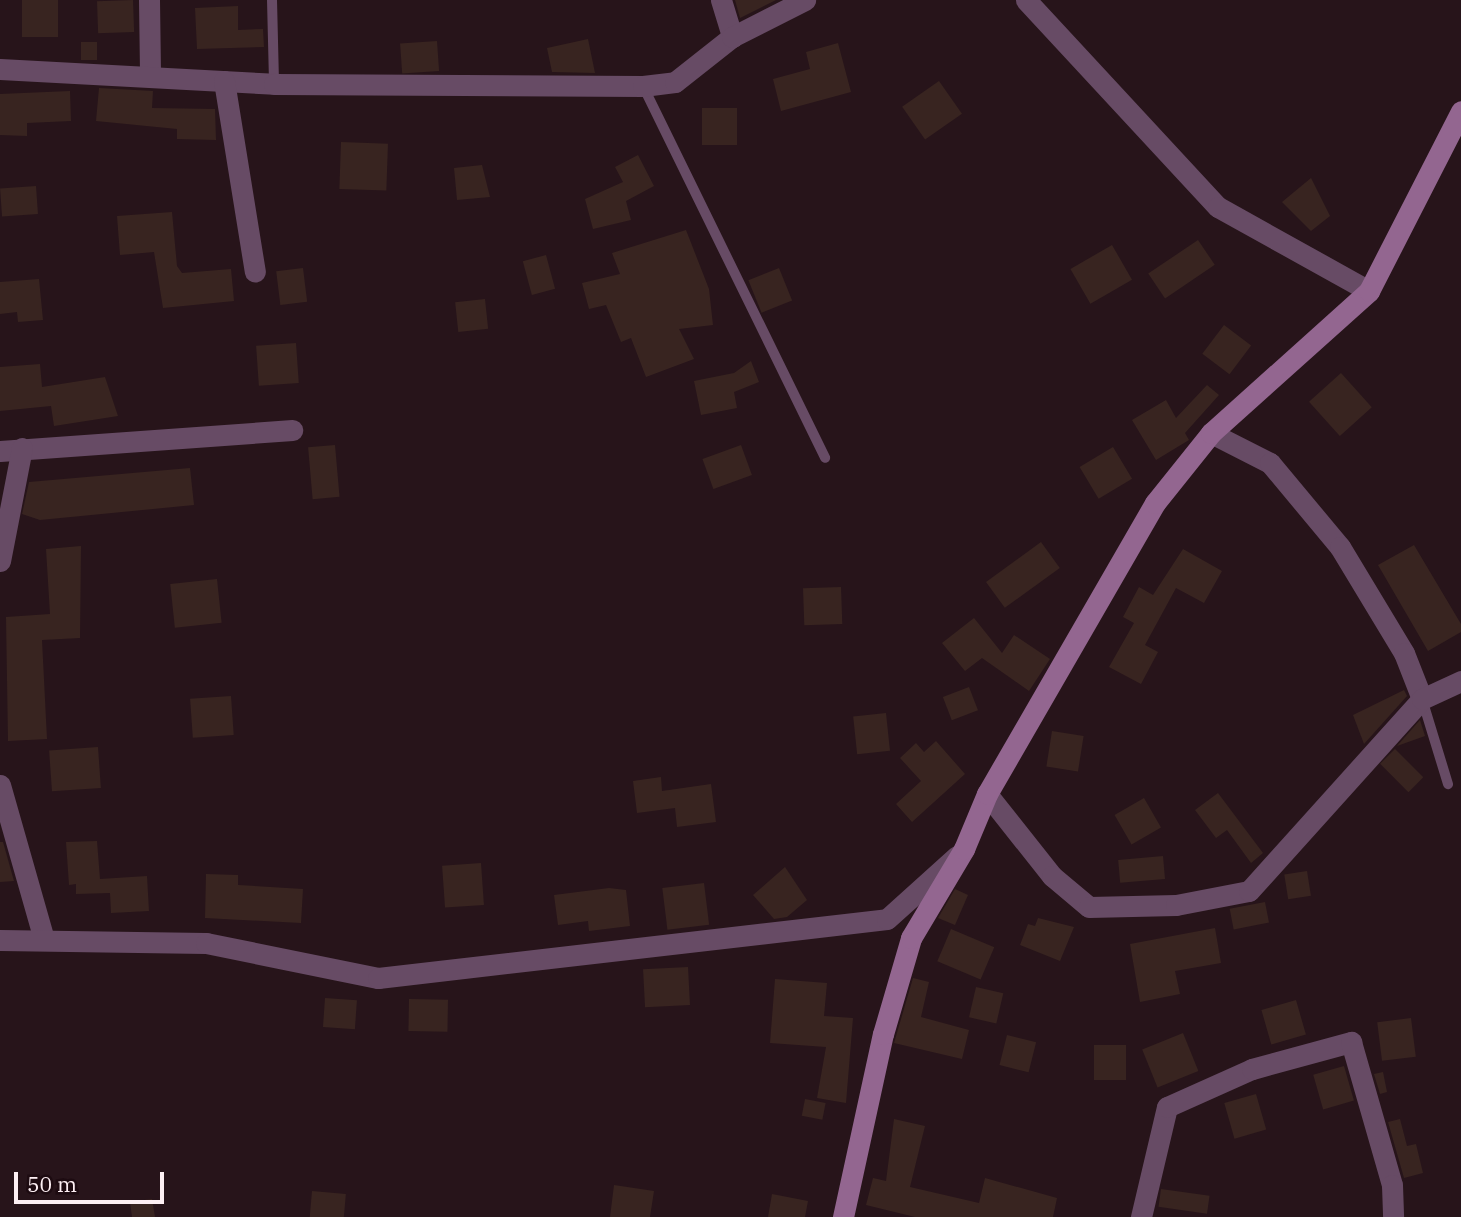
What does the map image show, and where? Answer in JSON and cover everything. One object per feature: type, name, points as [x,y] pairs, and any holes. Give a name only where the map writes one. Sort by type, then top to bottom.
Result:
[{"type":"street","points":[[149,0],[150,73]]},
{"type":"street","points":[[721,0],[732,37]]},
{"type":"street","points":[[0,69],[150,73],[274,84],[643,86],[675,82],[732,37],[805,0]]},
{"type":"street","points":[[1026,0],[1218,207],[1369,291]]},
{"type":"street","points":[[224,81],[254,272]]},
{"type":"street","points":[[843,1217],[911,938],[964,849],[987,794],[1155,503],[1211,433],[1369,291],[1461,111]]},
{"type":"street","points":[[0,451],[292,429]]},
{"type":"street","points":[[1211,433],[1270,463],[1340,547],[1404,653],[1422,699]]},
{"type":"street","points":[[0,561],[22,448]]},
{"type":"street","points":[[987,794],[1052,876],[1089,907],[1176,905],[1250,891],[1422,699],[1461,681]]},
{"type":"street","points":[[0,785],[44,939]]},
{"type":"street","points":[[0,940],[206,943],[378,978],[887,919],[964,849]]},
{"type":"street","points":[[1141,1217],[1167,1107],[1252,1069],[1351,1042],[1392,1185],[1393,1217]]},
{"type":"lane","points":[[272,0],[274,84]]},
{"type":"lane","points":[[643,86],[825,458]]},
{"type":"lane","points":[[1422,699],[1448,784]]},
{"type":"building","points":[[22,0],[58,0],[58,37],[22,37]]},
{"type":"building","points":[[133,0],[134,32],[98,33],[97,1]]},
{"type":"building","points":[[735,0],[776,0],[740,18]]},
{"type":"building","points":[[238,6],[238,30],[263,29],[264,47],[197,49],[195,8]]},
{"type":"building","points":[[588,39],[595,73],[552,72],[547,48]]},
{"type":"building","points":[[437,41],[439,71],[402,74],[400,44]]},
{"type":"building","points":[[81,42],[97,42],[97,60],[81,60]]},
{"type":"building","points":[[838,43],[851,92],[781,111],[773,79],[810,69],[806,52]]},
{"type":"building","points":[[939,81],[962,114],[925,140],[902,107]]},
{"type":"building","points":[[99,88],[153,91],[152,108],[215,109],[216,140],[177,139],[177,129],[96,121]]},
{"type":"building","points":[[70,91],[71,121],[27,123],[27,136],[0,135],[0,94]]},
{"type":"building","points":[[702,108],[737,108],[737,145],[702,145]]},
{"type":"building","points":[[341,142],[388,144],[386,191],[339,189]]},
{"type":"building","points":[[638,155],[654,186],[626,201],[631,220],[593,229],[585,199],[623,182],[615,167]]},
{"type":"building","points":[[482,165],[490,197],[457,200],[454,168]]},
{"type":"building","points":[[1311,178],[1330,216],[1311,231],[1282,202]]},
{"type":"building","points":[[36,186],[38,214],[2,216],[0,189]]},
{"type":"building","points":[[172,212],[177,266],[182,273],[231,269],[234,301],[163,308],[154,252],[120,255],[117,216]]},
{"type":"building","points":[[686,230],[709,289],[713,325],[679,329],[694,359],[646,377],[631,338],[621,342],[606,305],[589,309],[582,283],[620,274],[612,253]]},
{"type":"building","points":[[1198,240],[1215,265],[1165,298],[1148,274]]},
{"type":"building","points":[[1112,245],[1132,280],[1090,304],[1070,269]]},
{"type":"building","points":[[546,255],[555,289],[532,295],[523,261]]},
{"type":"building","points":[[303,268],[307,302],[280,305],[276,271]]},
{"type":"building","points":[[779,268],[792,300],[762,313],[748,280]]},
{"type":"building","points":[[39,279],[43,320],[18,322],[17,312],[0,314],[0,282]]},
{"type":"building","points":[[485,299],[488,329],[458,332],[455,302]]},
{"type":"building","points":[[1224,325],[1251,345],[1229,374],[1202,354]]},
{"type":"building","points":[[296,343],[299,383],[259,386],[256,346]]},
{"type":"building","points":[[751,361],[759,382],[734,392],[737,408],[701,415],[694,381],[734,373]]},
{"type":"building","points":[[40,364],[42,387],[105,377],[118,416],[54,426],[51,406],[0,411],[0,367]]},
{"type":"building","points":[[1341,373],[1372,407],[1340,436],[1309,402]]},
{"type":"building","points":[[1207,385],[1219,395],[1185,433],[1189,440],[1156,460],[1132,420],[1166,400],[1176,418]]},
{"type":"building","points":[[335,445],[340,497],[313,499],[308,447]]},
{"type":"building","points":[[741,445],[752,475],[713,489],[702,459]]},
{"type":"building","points":[[1113,447],[1132,479],[1099,499],[1080,467]]},
{"type":"building","points":[[190,468],[194,505],[40,520],[22,514],[29,482]]},
{"type":"building","points":[[1041,542],[1060,568],[1005,608],[986,582]]},
{"type":"building","points":[[1414,545],[1461,624],[1461,632],[1428,651],[1378,565]]},
{"type":"building","points":[[81,546],[80,638],[42,640],[47,739],[8,741],[6,617],[50,614],[46,549]]},
{"type":"building","points":[[1183,549],[1222,571],[1204,603],[1176,588],[1145,645],[1158,652],[1141,684],[1109,667],[1134,623],[1123,617],[1139,587],[1153,595]]},
{"type":"building","points":[[217,579],[222,623],[175,628],[170,584]]},
{"type":"building","points":[[841,587],[842,624],[804,625],[803,588]]},
{"type":"building","points":[[974,618],[1002,653],[1014,635],[1050,659],[1029,691],[982,658],[965,671],[942,643]]},
{"type":"building","points":[[969,687],[978,710],[952,720],[943,697]]},
{"type":"building","points":[[1404,690],[1407,696],[1364,744],[1353,715]]},
{"type":"building","points":[[231,696],[234,735],[193,738],[190,699]]},
{"type":"building","points":[[886,713],[890,751],[857,754],[853,716]]},
{"type":"building","points":[[1420,720],[1425,736],[1397,746]]},
{"type":"building","points":[[1052,731],[1084,736],[1078,772],[1046,767]]},
{"type":"building","points":[[936,741],[965,774],[912,822],[896,804],[921,781],[900,758],[916,743],[924,752]]},
{"type":"building","points":[[98,747],[101,788],[52,791],[49,750]]},
{"type":"building","points":[[1395,749],[1423,777],[1408,792],[1380,764]]},
{"type":"building","points":[[661,777],[662,791],[711,784],[716,822],[677,827],[675,808],[637,813],[633,781]]},
{"type":"building","points":[[1218,793],[1263,853],[1251,863],[1227,830],[1216,838],[1195,810]]},
{"type":"building","points":[[1144,798],[1161,827],[1132,844],[1115,815]]},
{"type":"building","points":[[97,841],[100,879],[147,876],[149,911],[111,913],[110,893],[76,894],[76,884],[69,885],[66,842]]},
{"type":"building","points":[[0,842],[3,842],[14,881],[0,882]]},
{"type":"building","points":[[1163,856],[1165,879],[1120,883],[1118,860]]},
{"type":"building","points":[[481,863],[484,905],[445,908],[442,866]]},
{"type":"building","points":[[785,867],[807,900],[787,917],[774,919],[753,895]]},
{"type":"building","points":[[1307,871],[1311,896],[1288,899],[1284,875]]},
{"type":"building","points":[[206,874],[238,875],[238,885],[303,889],[301,923],[205,918]]},
{"type":"building","points":[[704,883],[709,925],[667,930],[662,888]]},
{"type":"building","points":[[609,888],[626,890],[630,926],[589,931],[588,921],[558,925],[554,895]]},
{"type":"building","points":[[955,889],[968,895],[955,925],[938,918]]},
{"type":"building","points":[[1265,902],[1269,923],[1234,929],[1230,909]]},
{"type":"building","points":[[1038,918],[1074,927],[1060,961],[1020,945],[1028,924],[1035,926]]},
{"type":"building","points":[[1215,928],[1221,963],[1175,971],[1180,994],[1140,1002],[1130,944]]},
{"type":"building","points":[[951,929],[994,947],[981,980],[937,961]]},
{"type":"building","points":[[688,967],[690,1005],[645,1007],[643,969]]},
{"type":"building","points":[[913,978],[929,982],[921,1017],[969,1030],[962,1059],[894,1043]]},
{"type":"building","points":[[775,979],[827,983],[824,1016],[853,1018],[846,1103],[817,1098],[826,1047],[770,1043]]},
{"type":"building","points":[[976,987],[1003,993],[996,1024],[969,1017]]},
{"type":"building","points":[[325,998],[357,1000],[355,1029],[323,1027]]},
{"type":"building","points":[[409,999],[448,1000],[447,1032],[408,1031]]},
{"type":"building","points":[[1296,1000],[1306,1035],[1271,1045],[1261,1010]]},
{"type":"building","points":[[1411,1018],[1416,1057],[1382,1061],[1377,1022]]},
{"type":"building","points":[[1183,1033],[1198,1071],[1158,1087],[1142,1049]]},
{"type":"building","points":[[1007,1035],[1036,1042],[1029,1072],[1000,1065]]},
{"type":"building","points":[[1094,1045],[1126,1045],[1126,1080],[1094,1080]]},
{"type":"building","points":[[1344,1066],[1354,1101],[1323,1109],[1313,1075]]},
{"type":"building","points":[[1383,1072],[1387,1092],[1380,1094],[1374,1074]]},
{"type":"building","points":[[1256,1094],[1266,1130],[1234,1139],[1224,1103]]},
{"type":"building","points":[[805,1099],[826,1103],[822,1120],[802,1116]]},
{"type":"building","points":[[894,1119],[925,1126],[910,1187],[979,1203],[985,1178],[1057,1198],[1053,1217],[915,1217],[866,1205],[873,1178],[886,1181]]},
{"type":"building","points":[[1400,1119],[1407,1146],[1416,1144],[1423,1173],[1404,1178],[1388,1122]]},
{"type":"building","points":[[614,1185],[654,1191],[650,1217],[610,1217]]},
{"type":"building","points":[[1161,1189],[1210,1196],[1207,1214],[1158,1207]]},
{"type":"building","points":[[312,1191],[346,1194],[344,1217],[310,1217]]},
{"type":"building","points":[[772,1194],[808,1201],[805,1217],[768,1217]]},
{"type":"building","points":[[152,1199],[155,1217],[132,1217],[130,1202]]}]
